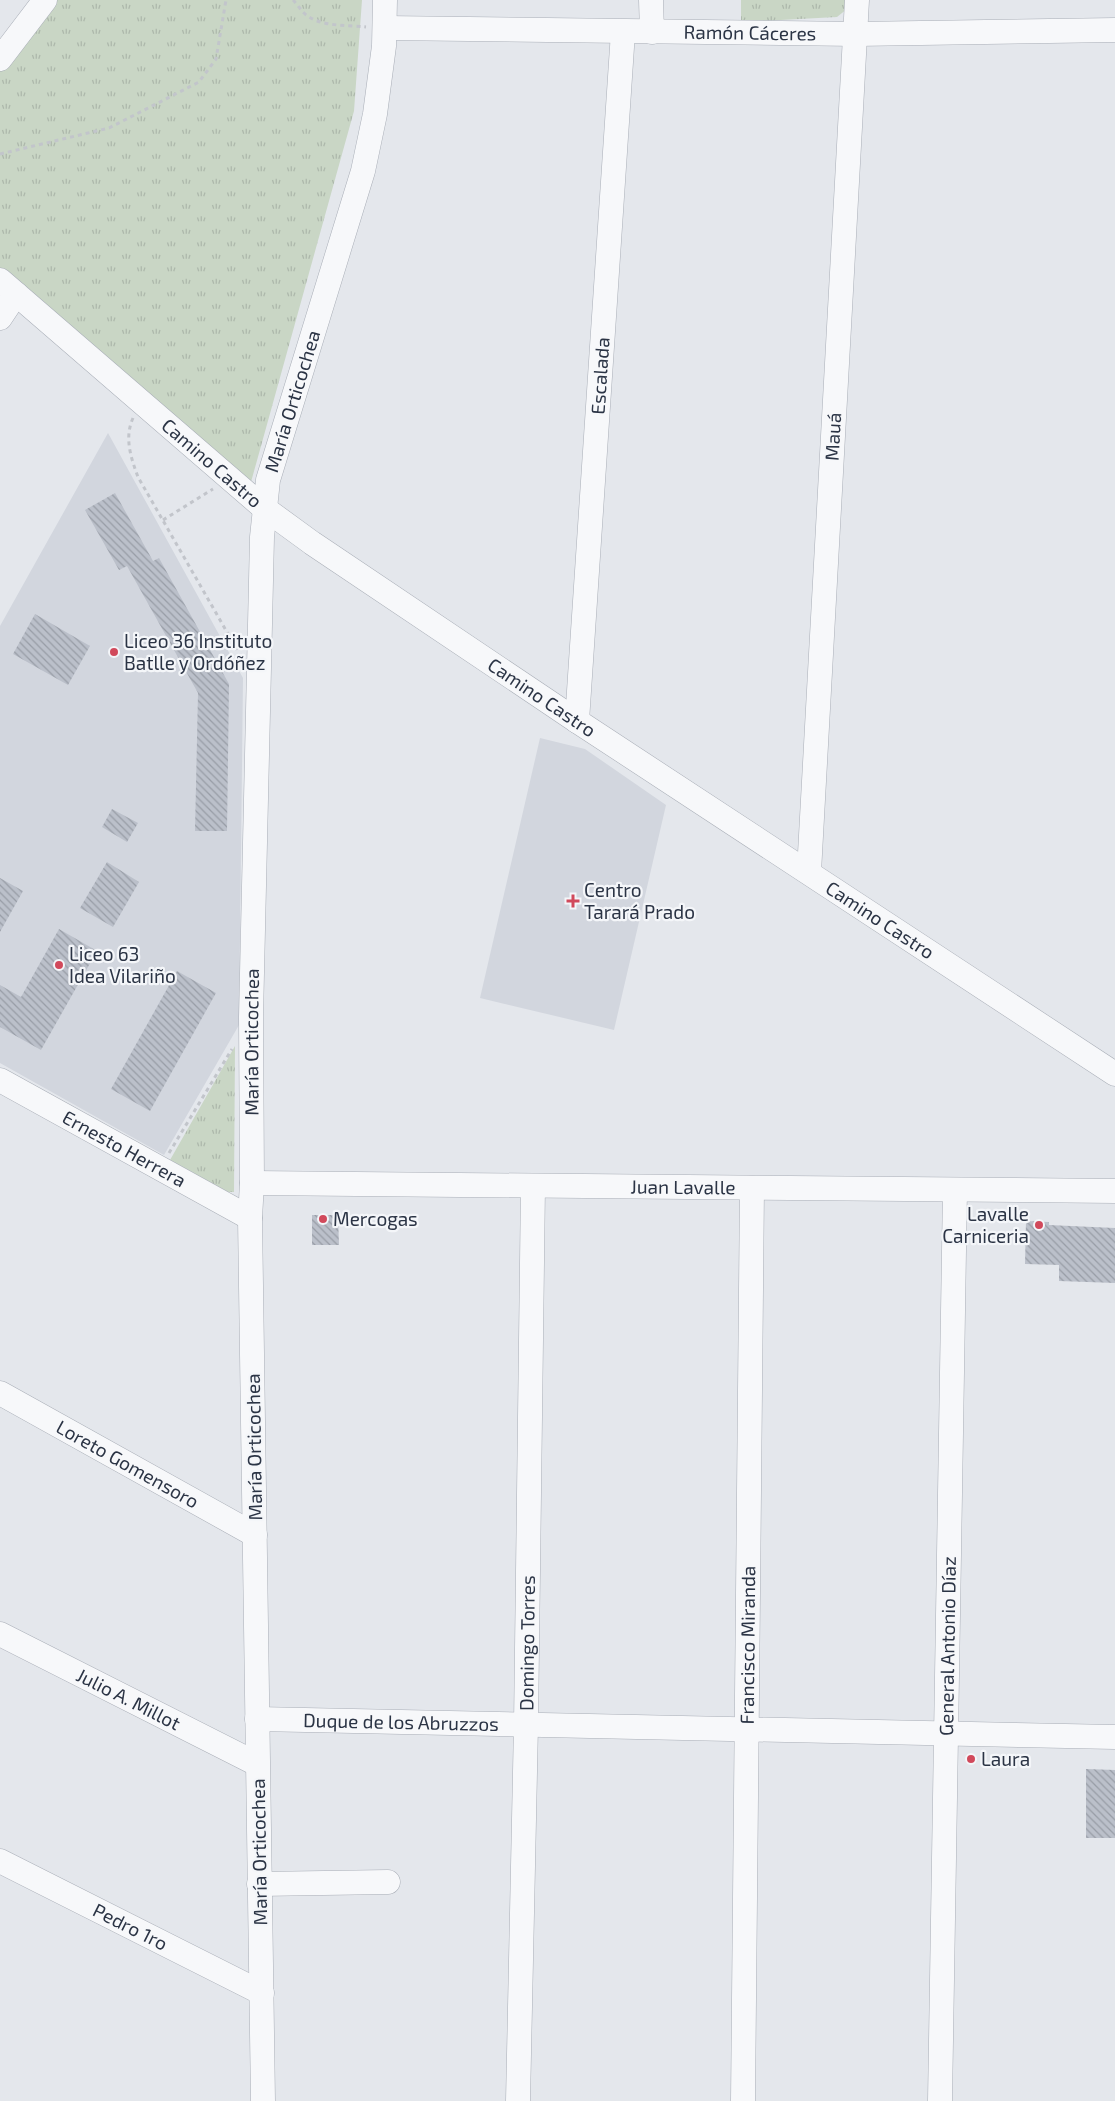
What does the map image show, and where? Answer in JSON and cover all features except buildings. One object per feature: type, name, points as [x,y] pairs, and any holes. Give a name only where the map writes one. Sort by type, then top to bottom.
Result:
[{"type":"street","points":[[0,59],[45,0]]},
{"type":"street","name":"María Orticochea","points":[[263,2101],[250,1218],[252,1183],[251,1017],[262,537],[268,480],[363,171],[374,114],[385,28],[385,0]]},
{"type":"street","points":[[651,0],[652,32]]},
{"type":"street","name":"Mauá","points":[[809,872],[857,0]]},
{"type":"street","name":"Ramón Cáceres","points":[[385,28],[856,34],[1115,30]]},
{"type":"street","name":"Escalada","points":[[577,721],[623,32]]},
{"type":"street","points":[[0,318],[8,287]]},
{"type":"street","name":"Camino Castro","points":[[8,287],[264,508],[312,544],[577,721],[1115,1074]]},
{"type":"street","name":"Ernesto Herrera","points":[[0,1080],[250,1218]]},
{"type":"street","name":"Juan Lavalle","points":[[252,1183],[1115,1191]]},
{"type":"street","name":"Domingo Torres","points":[[518,2101],[526,1725],[533,1186]]},
{"type":"street","name":"Francisco Miranda","points":[[743,2101],[752,1188]]},
{"type":"street","name":"General Antonio Díaz","points":[[940,2101],[954,1190]]},
{"type":"street","name":"Loreto Gomensoro","points":[[0,1393],[255,1536]]},
{"type":"street","name":"Julio A. Millot","points":[[0,1634],[257,1764]]},
{"type":"street","name":"Duque de los Abruzzos","points":[[257,1719],[1115,1737]]},
{"type":"street","name":"Pedro 1ro","points":[[0,1861],[262,1993]]},
{"type":"street","points":[[260,1884],[388,1882]]},
{"type":"path","points":[[0,154],[109,128],[199,82],[216,59],[226,0]]},
{"type":"path","points":[[293,0],[304,13],[324,23],[385,28]]},
{"type":"path","points":[[141,402],[128,429],[130,457],[138,477],[241,656],[260,671]]},
{"type":"path","points":[[163,520],[229,478]]},
{"type":"path","points":[[160,1168],[236,1042]]},
{"type":"shaded area","points":[[108,433],[243,678],[239,1025],[164,1155],[0,1063],[0,626]]},
{"type":"shaded area","name":"Centro Tarará Prado","points":[[540,738],[585,749],[666,805],[614,1030],[480,998]]},
{"type":"green space","points":[[50,0],[362,0],[354,111],[251,482],[122,377],[0,268],[0,68]]},
{"type":"green space","points":[[741,0],[848,0],[847,9],[837,17],[741,22]]},
{"type":"green space","points":[[235,1046],[234,1192],[228,1192],[170,1160]]},
{"type":"place","name":"Liceo 36 Instituto Batlle y Ordóñez","points":[[114,652]]},
{"type":"place","name":"Centro Tarará Prado","points":[[573,901]]},
{"type":"place","name":"Liceo 63 Idea Vilariño","points":[[59,965]]},
{"type":"place","name":"Mercogas","points":[[323,1219]]},
{"type":"place","name":"Lavalle Carniceria","points":[[1039,1225]]},
{"type":"place","name":"Laura","points":[[971,1759]]}]
